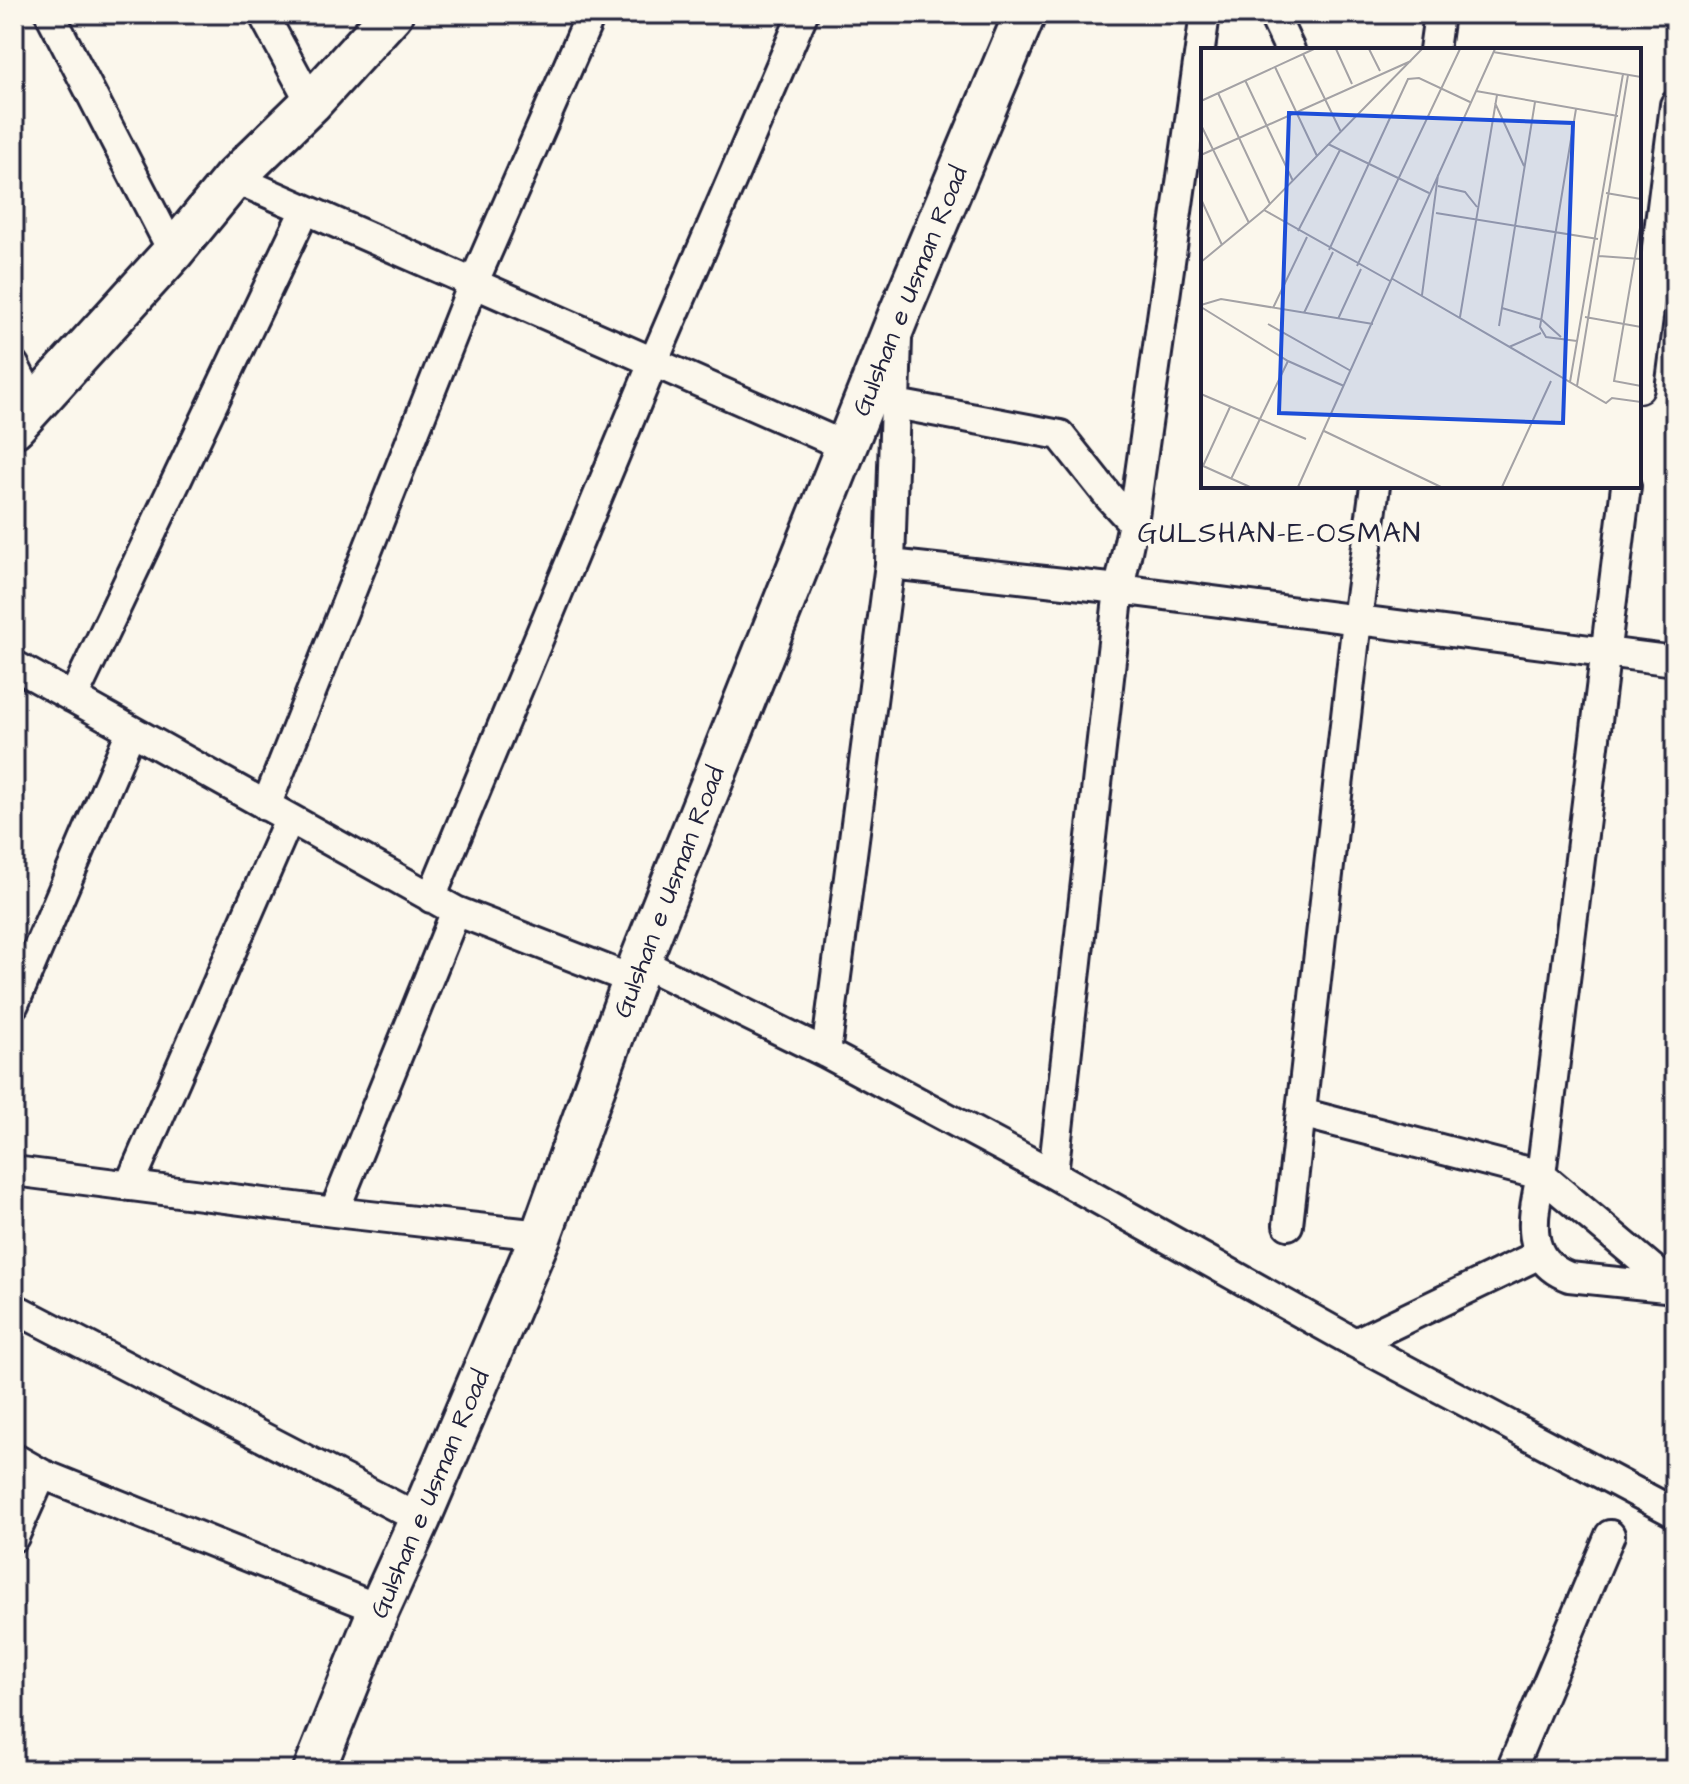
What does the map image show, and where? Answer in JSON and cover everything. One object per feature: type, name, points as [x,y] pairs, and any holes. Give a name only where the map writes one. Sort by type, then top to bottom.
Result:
[{"type":"street","points":[[50,14],[173,252]]},
{"type":"street","points":[[263,14],[311,103]]},
{"type":"street","points":[[24,416],[173,252],[234,178],[311,103],[392,14]]},
{"type":"street","points":[[129,1186],[277,812],[473,284],[591,14]]},
{"type":"street","points":[[334,1212],[444,905],[653,363],[803,14]]},
{"type":"street","name":"Gulshan e Usman Road","points":[[314,1770],[379,1609],[541,1235],[637,971],[898,317],[1025,14]]},
{"type":"street","points":[[1053,1174],[1119,589],[1133,523],[1205,14]]},
{"type":"street","points":[[1273,14],[1289,48]]},
{"type":"street","points":[[1434,48],[1439,14]]},
{"type":"street","points":[[1641,372],[1675,105]]},
{"type":"street","points":[[234,178],[847,447]]},
{"type":"street","points":[[73,698],[305,210]]},
{"type":"street","points":[[826,1053],[890,564],[898,317]]},
{"type":"street","points":[[14,365],[24,416]]},
{"type":"street","points":[[896,404],[1060,435],[1133,523]]},
{"type":"street","points":[[1288,1225],[1375,488]]},
{"type":"street","points":[[1301,1113],[1541,1175],[1675,1288],[1569,1277],[1554,1271],[1540,1254],[1534,1240],[1533,1218],[1541,1175],[1626,488]]},
{"type":"street","points":[[890,564],[1119,589],[1675,661]]},
{"type":"street","points":[[14,665],[444,905],[637,971],[826,1053],[1053,1174],[1355,1343],[1675,1513]]},
{"type":"street","points":[[14,1004],[131,731]]},
{"type":"street","points":[[14,1171],[541,1235]]},
{"type":"street","points":[[1355,1343],[1540,1254]]},
{"type":"street","points":[[14,1308],[420,1519]]},
{"type":"street","points":[[14,1458],[42,1474],[379,1609]]},
{"type":"street","points":[[14,1537],[42,1474]]},
{"type":"street","points":[[1511,1770],[1610,1535]]},
{"type":"district","name":"GULSHAN-E-OSMAN","points":[[1280,533]]}]
